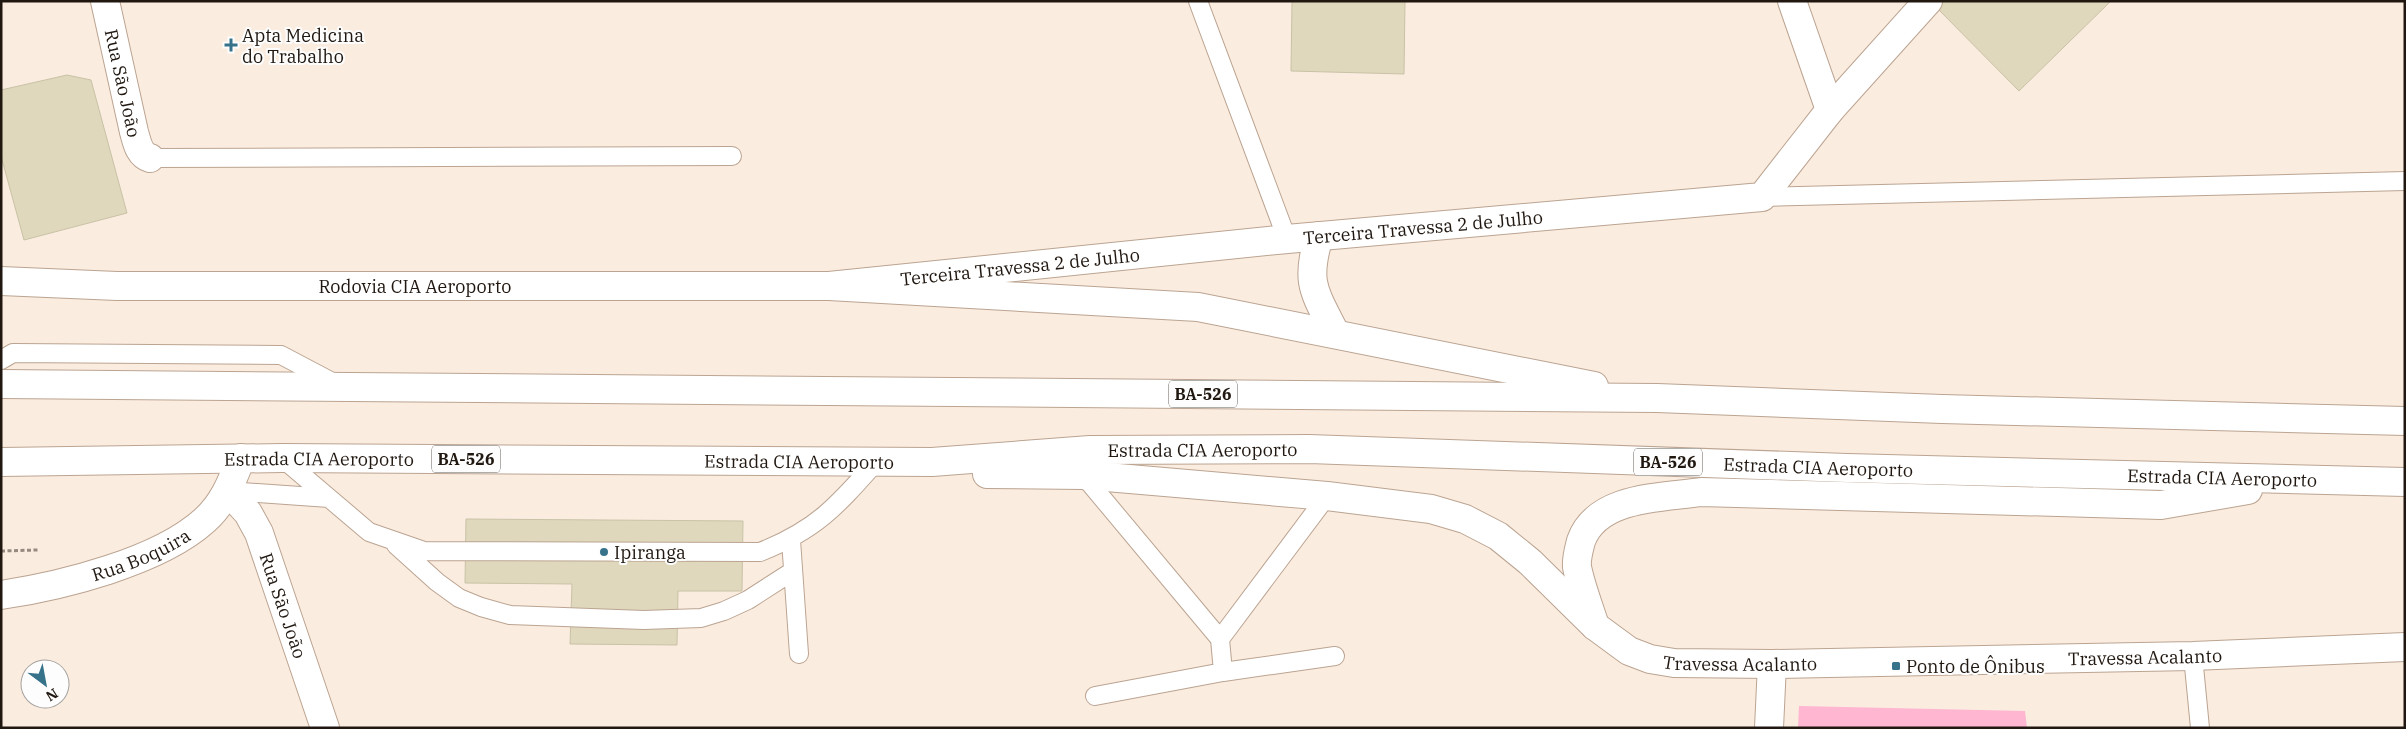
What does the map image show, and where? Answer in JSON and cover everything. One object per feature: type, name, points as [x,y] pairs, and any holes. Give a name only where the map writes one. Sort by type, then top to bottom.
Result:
[{"type":"main road","name":"Rua São João","points":[[105,1],[134,132],[141,150],[150,158]]},
{"type":"main road","points":[[1792,1],[1830,110]]},
{"type":"main road","points":[[1762,196],[1830,110],[1928,1]]},
{"type":"main road","name":"Terceira Travessa 2 de Julho","points":[[829,286],[1287,239],[1762,196]]},
{"type":"main road","points":[[1319,236],[1312,261],[1311,277],[1317,296],[1334,333]]},
{"type":"main road","name":"Rodovia CIA Aeroporto","points":[[1,281],[117,286],[829,286]]},
{"type":"main road","points":[[829,286],[1198,307],[1657,398]]},
{"type":"main road","name":"BA-526","points":[[1,384],[1657,398],[1942,409],[2405,421]]},
{"type":"main road","name":"Estrada CIA Aeroporto","points":[[1,462],[241,458],[932,462],[1090,450],[1309,449],[1837,467],[2405,482]]},
{"type":"main road","name":"Rua Boquira","points":[[1,595],[74,580],[135,560],[175,540],[204,521],[228,492],[241,458]]},
{"type":"main road","name":"Travessa Acalanto","points":[[932,462],[989,474],[1083,475],[1327,496],[1431,509],[1465,519],[1498,536],[1530,562],[1595,626],[1629,651],[1650,659],[1674,663],[1772,664],[2193,656],[2405,647]]},
{"type":"main road","points":[[1595,626],[1577,566],[1578,551],[1586,528],[1598,516],[1613,508],[1645,500],[1701,492],[2161,505],[2306,480]]},
{"type":"main road","name":"Rua São João","points":[[228,492],[248,513],[259,533],[325,728]]},
{"type":"main road","points":[[1769,728],[1772,664]]},
{"type":"lane","points":[[1198,1],[1287,239]]},
{"type":"lane","points":[[150,158],[732,156]]},
{"type":"lane","points":[[1762,196],[2405,181]]},
{"type":"lane","points":[[1,360],[13,353],[281,355],[341,387]]},
{"type":"lane","points":[[282,458],[369,532],[424,551],[760,552],[791,540],[825,517],[876,462]]},
{"type":"lane","points":[[1083,475],[1220,639],[1223,672]]},
{"type":"lane","points":[[228,492],[329,498]]},
{"type":"lane","points":[[1220,639],[1327,496]]},
{"type":"lane","points":[[390,540],[437,582],[459,598],[481,607],[510,614],[644,620],[701,618],[724,611],[748,600],[793,571]]},
{"type":"lane","points":[[791,540],[798,654]]},
{"type":"lane","points":[[1095,696],[1223,672],[1335,656]]},
{"type":"lane","points":[[2193,656],[2200,728]]},
{"type":"path","points":[[1,551],[44,550]]},
{"type":"shaded area","points":[[1799,706],[2025,711],[2027,728],[1798,728]]},
{"type":"building","points":[[1292,1],[1405,1],[1404,74],[1291,71]]},
{"type":"building","points":[[1942,1],[2111,1],[2019,91],[1936,7]]},
{"type":"building","points":[[67,75],[91,80],[127,213],[24,240],[1,156],[1,90]]},
{"type":"building","name":"Ipiranga","points":[[466,519],[743,521],[742,591],[678,591],[677,645],[570,644],[572,584],[465,583]]},
{"type":"place","name":"Apta Medicina do Trabalho","points":[[231,45]]},
{"type":"place","name":"Ipiranga","points":[[604,552]]},
{"type":"place","name":"Ponto de Ônibus","points":[[1896,666]]}]
